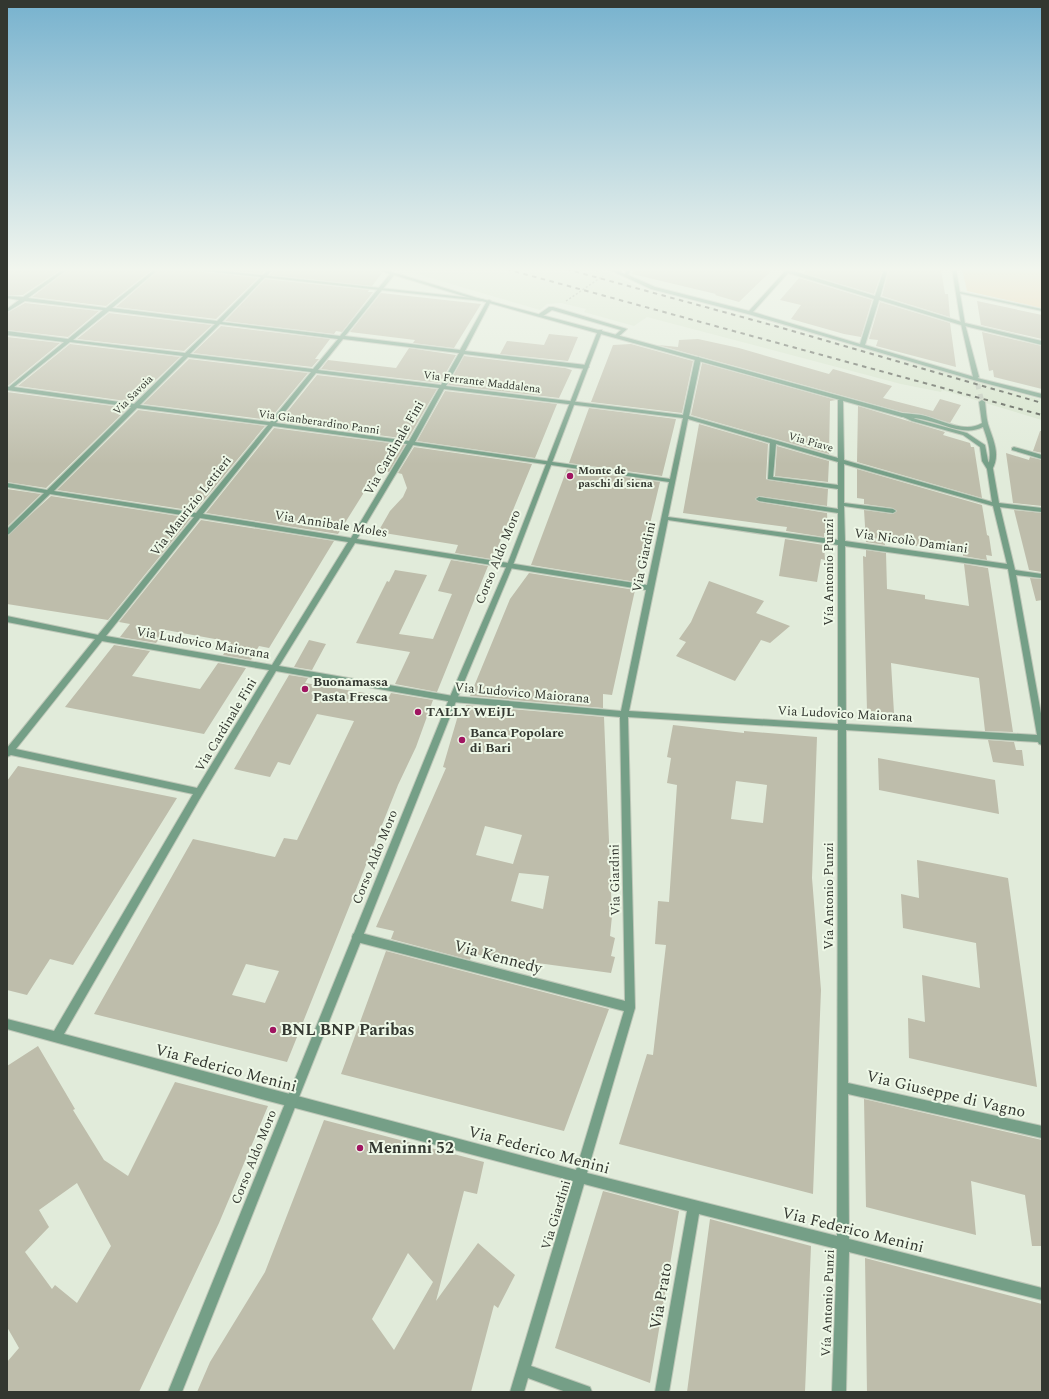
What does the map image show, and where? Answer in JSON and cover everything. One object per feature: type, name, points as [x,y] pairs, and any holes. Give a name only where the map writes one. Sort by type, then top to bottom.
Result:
[{"type":"street","name":"Via Ferrante Maddalena","points":[[17,334],[573,403]]},
{"type":"street","points":[[8,389],[77,334]]},
{"type":"street","name":"Via Savoia","points":[[7,533],[50,492],[207,334]]},
{"type":"street","points":[[311,334],[586,367]]},
{"type":"street","name":"Via Maurizio Lettieri","points":[[8,752],[199,516],[270,425],[345,334]]},
{"type":"street","name":"Via Cardinale Fini","points":[[56,1038],[199,792],[354,540],[444,387],[470,334]]},
{"type":"street","name":"Corso Aldo Moro","points":[[175,1392],[290,1102],[453,699],[510,565],[599,334]]},
{"type":"street","points":[[610,334],[841,400],[902,415],[922,417],[965,428],[978,428],[982,427],[985,423]]},
{"type":"street","points":[[822,334],[1042,396]]},
{"type":"street","points":[[862,346],[865,334]]},
{"type":"street","points":[[966,334],[978,379]]},
{"type":"street","points":[[1006,334],[1042,343]]},
{"type":"street","name":"Via Giardini","points":[[517,1392],[630,1008],[624,714],[698,359]]},
{"type":"street","name":"Via Gianberardino Panni","points":[[8,389],[550,462],[673,481]]},
{"type":"street","name":"Vía Antonio Punzi","points":[[839,1392],[843,1245],[841,400]]},
{"type":"street","points":[[982,402],[985,423],[990,434],[994,461],[990,469]]},
{"type":"street","name":"Via Piave","points":[[573,403],[686,417],[996,504],[1042,510]]},
{"type":"street","points":[[902,415],[914,420],[965,434],[983,446],[985,461],[990,469],[996,504],[1011,569],[1042,740]]},
{"type":"street","points":[[774,442],[770,478],[841,487]]},
{"type":"street","points":[[1014,449],[1042,457]]},
{"type":"street","name":"Via Annibale Moles","points":[[7,485],[650,588]]},
{"type":"street","points":[[759,499],[841,508],[893,511]]},
{"type":"street","name":"Via Nicolò Damiani","points":[[665,518],[842,543],[1011,569],[1042,576]]},
{"type":"street","name":"Via Ludovico Maiorana","points":[[7,619],[101,638],[453,699],[624,714],[842,726],[1042,740]]},
{"type":"street","points":[[8,752],[199,792]]},
{"type":"street","name":"Via Kennedy","points":[[357,937],[630,1008]]},
{"type":"street","name":"Via Federico Menini","points":[[7,1024],[290,1102],[843,1245],[1042,1294]]},
{"type":"street","name":"Via Giuseppe di Vagno","points":[[842,1087],[1042,1132]]},
{"type":"street","name":"Via Prato","points":[[662,1392],[694,1206]]},
{"type":"street","points":[[524,1370],[585,1392]]},
{"type":"shaded area","points":[[713,334],[811,334],[1042,400],[1042,420],[942,390],[941,392],[901,384]]},
{"type":"building","points":[[44,334],[71,334],[68,337]]},
{"type":"building","points":[[83,334],[202,334],[184,351],[77,339]]},
{"type":"building","points":[[212,334],[290,334],[330,339],[315,359],[319,359],[312,367],[193,353]]},
{"type":"building","points":[[369,334],[462,334],[454,348],[413,343],[415,340]]},
{"type":"building","points":[[549,334],[578,337],[568,361],[500,354],[507,341],[544,345]]},
{"type":"building","points":[[846,334],[862,334],[861,337]]},
{"type":"building","points":[[870,334],[952,334],[956,367],[876,346],[878,340],[869,339]]},
{"type":"building","points":[[982,334],[992,334],[1042,346],[1042,389],[994,377],[993,370],[989,371]]},
{"type":"building","points":[[1021,334],[1042,334],[1042,339]]},
{"type":"building","points":[[7,337],[60,343],[9,385],[7,385]]},
{"type":"building","points":[[698,339],[739,348],[829,374],[833,369],[892,386],[883,398],[933,411],[940,399],[961,405],[950,423],[921,414],[902,412],[658,345],[678,347],[679,340]]},
{"type":"building","points":[[70,344],[180,357],[133,402],[18,386]]},
{"type":"building","points":[[631,344],[693,361],[682,413],[591,402],[613,345]]},
{"type":"building","points":[[409,348],[456,355],[440,383],[321,369],[328,360],[396,368]]},
{"type":"building","points":[[464,356],[572,370],[559,398],[448,385]]},
{"type":"building","points":[[189,359],[308,373],[269,420],[143,404]]},
{"type":"building","points":[[702,363],[836,400],[830,401],[829,454],[691,415]]},
{"type":"building","points":[[317,375],[437,389],[408,439],[279,422]]},
{"type":"building","points":[[445,391],[557,404],[535,458],[417,441]]},
{"type":"building","points":[[7,392],[128,408],[46,488],[7,482]]},
{"type":"building","points":[[858,406],[945,432],[943,435],[970,443],[971,447],[974,447],[982,498],[857,462]]},
{"type":"building","points":[[589,408],[676,419],[662,476],[569,463]]},
{"type":"building","points":[[138,410],[265,426],[195,511],[57,490]]},
{"type":"building","points":[[699,424],[768,444],[766,479],[828,489],[827,506],[759,496],[755,499],[759,502],[827,513],[828,533],[824,533],[824,537],[786,531],[787,527],[683,513]]},
{"type":"building","points":[[274,428],[405,445],[389,472],[378,470],[338,534],[206,513]]},
{"type":"building","points":[[1040,431],[1042,431],[1042,453],[1033,451]]},
{"type":"building","points":[[777,446],[829,461],[828,482],[775,476]]},
{"type":"building","points":[[414,447],[532,464],[497,549],[495,548],[491,559],[455,553],[458,545],[378,532],[390,511],[403,497],[407,488],[402,474],[398,473]]},
{"type":"building","points":[[1006,453],[1029,460],[1030,457],[1042,460],[1042,506],[1013,503]]},
{"type":"building","points":[[567,469],[660,482],[636,582],[531,565]]},
{"type":"building","points":[[857,469],[982,505],[992,556],[986,555],[987,560],[963,556],[963,552],[885,542],[885,545],[866,542],[864,510],[893,514],[897,511],[893,508],[864,504],[864,499],[857,498]]},
{"type":"building","points":[[7,489],[41,494],[7,527]]},
{"type":"building","points":[[51,496],[191,518],[108,620],[7,604],[7,536]]},
{"type":"building","points":[[1014,510],[1042,513],[1042,572],[1029,570]]},
{"type":"building","points":[[201,520],[334,541],[269,648],[259,646],[251,660],[223,655],[231,642],[166,630],[156,643],[120,637],[130,624],[119,622]]},
{"type":"building","points":[[785,539],[824,545],[825,560],[821,559],[817,582],[779,576]]},
{"type":"building","points":[[866,550],[886,553],[887,589],[925,595],[925,599],[969,606],[964,564],[988,568],[1013,732],[985,731],[979,678],[891,663],[894,713],[867,711],[863,556],[866,557]]},
{"type":"building","points":[[451,560],[488,566],[437,692],[395,684],[410,652],[356,643],[387,581],[389,582],[395,570],[427,575],[399,634],[433,639],[452,594],[438,591]]},
{"type":"building","points":[[529,573],[635,590],[612,695],[603,694],[603,708],[470,696],[510,599]]},
{"type":"building","points":[[1030,578],[1042,579],[1042,600],[1036,601]]},
{"type":"building","points":[[709,581],[764,601],[756,613],[790,626],[770,643],[761,640],[735,681],[676,656],[686,642],[679,639],[691,622]]},
{"type":"building","points":[[309,640],[326,644],[312,670],[294,667]]},
{"type":"building","points":[[114,645],[150,651],[132,676],[200,689],[218,663],[246,668],[204,734],[65,707]]},
{"type":"building","points":[[289,675],[308,678],[305,683],[389,697],[391,693],[433,700],[416,747],[398,785],[287,1062],[94,1014],[193,839],[275,857],[284,838],[297,840],[354,721],[317,714],[290,765],[278,762],[270,777],[234,769]],"holes":[[[246,964],[279,971],[265,1003],[232,995]]]},
{"type":"building","points":[[466,705],[604,717],[612,916],[610,936],[615,938],[611,956],[615,957],[611,973],[472,954],[470,960],[391,939],[394,931],[376,927],[446,768],[443,767],[459,712],[464,712]],"holes":[[[485,826],[522,835],[513,864],[476,855]],[[519,873],[549,876],[543,909],[511,901]]]},
{"type":"building","points":[[673,725],[744,733],[744,731],[817,737],[812,878],[821,990],[813,1194],[619,1144],[647,1054],[653,1055],[666,945],[655,944],[658,901],[669,902],[677,785],[667,783],[671,758],[667,757]],"holes":[[[736,781],[767,785],[763,823],[731,819]]]},
{"type":"building","points":[[988,740],[1014,742],[1016,750],[1022,750],[1024,766],[993,762]]},
{"type":"building","points":[[878,758],[995,780],[999,814],[879,790]]},
{"type":"building","points":[[18,766],[177,798],[73,965],[50,959],[27,995],[7,990],[7,781]]},
{"type":"building","points":[[917,860],[1008,878],[1037,1087],[909,1058],[908,1018],[925,1022],[922,975],[980,988],[976,943],[903,928],[901,894],[919,898]]},
{"type":"building","points":[[386,951],[609,1009],[564,1131],[341,1074]]},
{"type":"building","points":[[38,1046],[75,1109],[73,1110],[104,1160],[128,1176],[175,1082],[268,1106],[219,1223],[139,1392],[7,1392],[7,1362],[19,1348],[7,1327],[7,1066]],"holes":[[[77,1183],[111,1246],[77,1303],[55,1285],[52,1289],[25,1252],[49,1227],[39,1210]]]},
{"type":"building","points":[[864,1099],[1042,1140],[1042,1246],[1032,1246],[1025,1195],[971,1181],[976,1235],[866,1207]]},
{"type":"building","points":[[324,1120],[484,1162],[477,1194],[464,1191],[436,1301],[478,1243],[515,1275],[498,1308],[494,1305],[471,1392],[197,1392],[210,1362],[265,1272]],"holes":[[[408,1253],[433,1282],[394,1350],[372,1319]]]},
{"type":"building","points":[[603,1191],[679,1211],[650,1383],[555,1348]]},
{"type":"building","points":[[710,1219],[811,1246],[805,1392],[687,1392]]},
{"type":"building","points":[[865,1258],[1042,1304],[1042,1392],[867,1392]]},
{"type":"tunnel","points":[[976,377],[979,390]]},
{"type":"tunnel","points":[[980,394],[982,402]]},
{"type":"railway","points":[[746,334],[1042,415]]},
{"type":"railway","points":[[804,334],[1042,403]]},
{"type":"place","name":"Monte de paschi di siena","points":[[570,476]]},
{"type":"place","name":"Buonamassa Pasta Fresca","points":[[305,689]]},
{"type":"place","name":"TALLY WEiJL","points":[[418,712]]},
{"type":"place","name":"Banca Popolare di Bari","points":[[462,740]]},
{"type":"place","name":"BNL BNP Paribas","points":[[273,1030]]},
{"type":"place","name":"Meninni 52","points":[[360,1148]]}]
